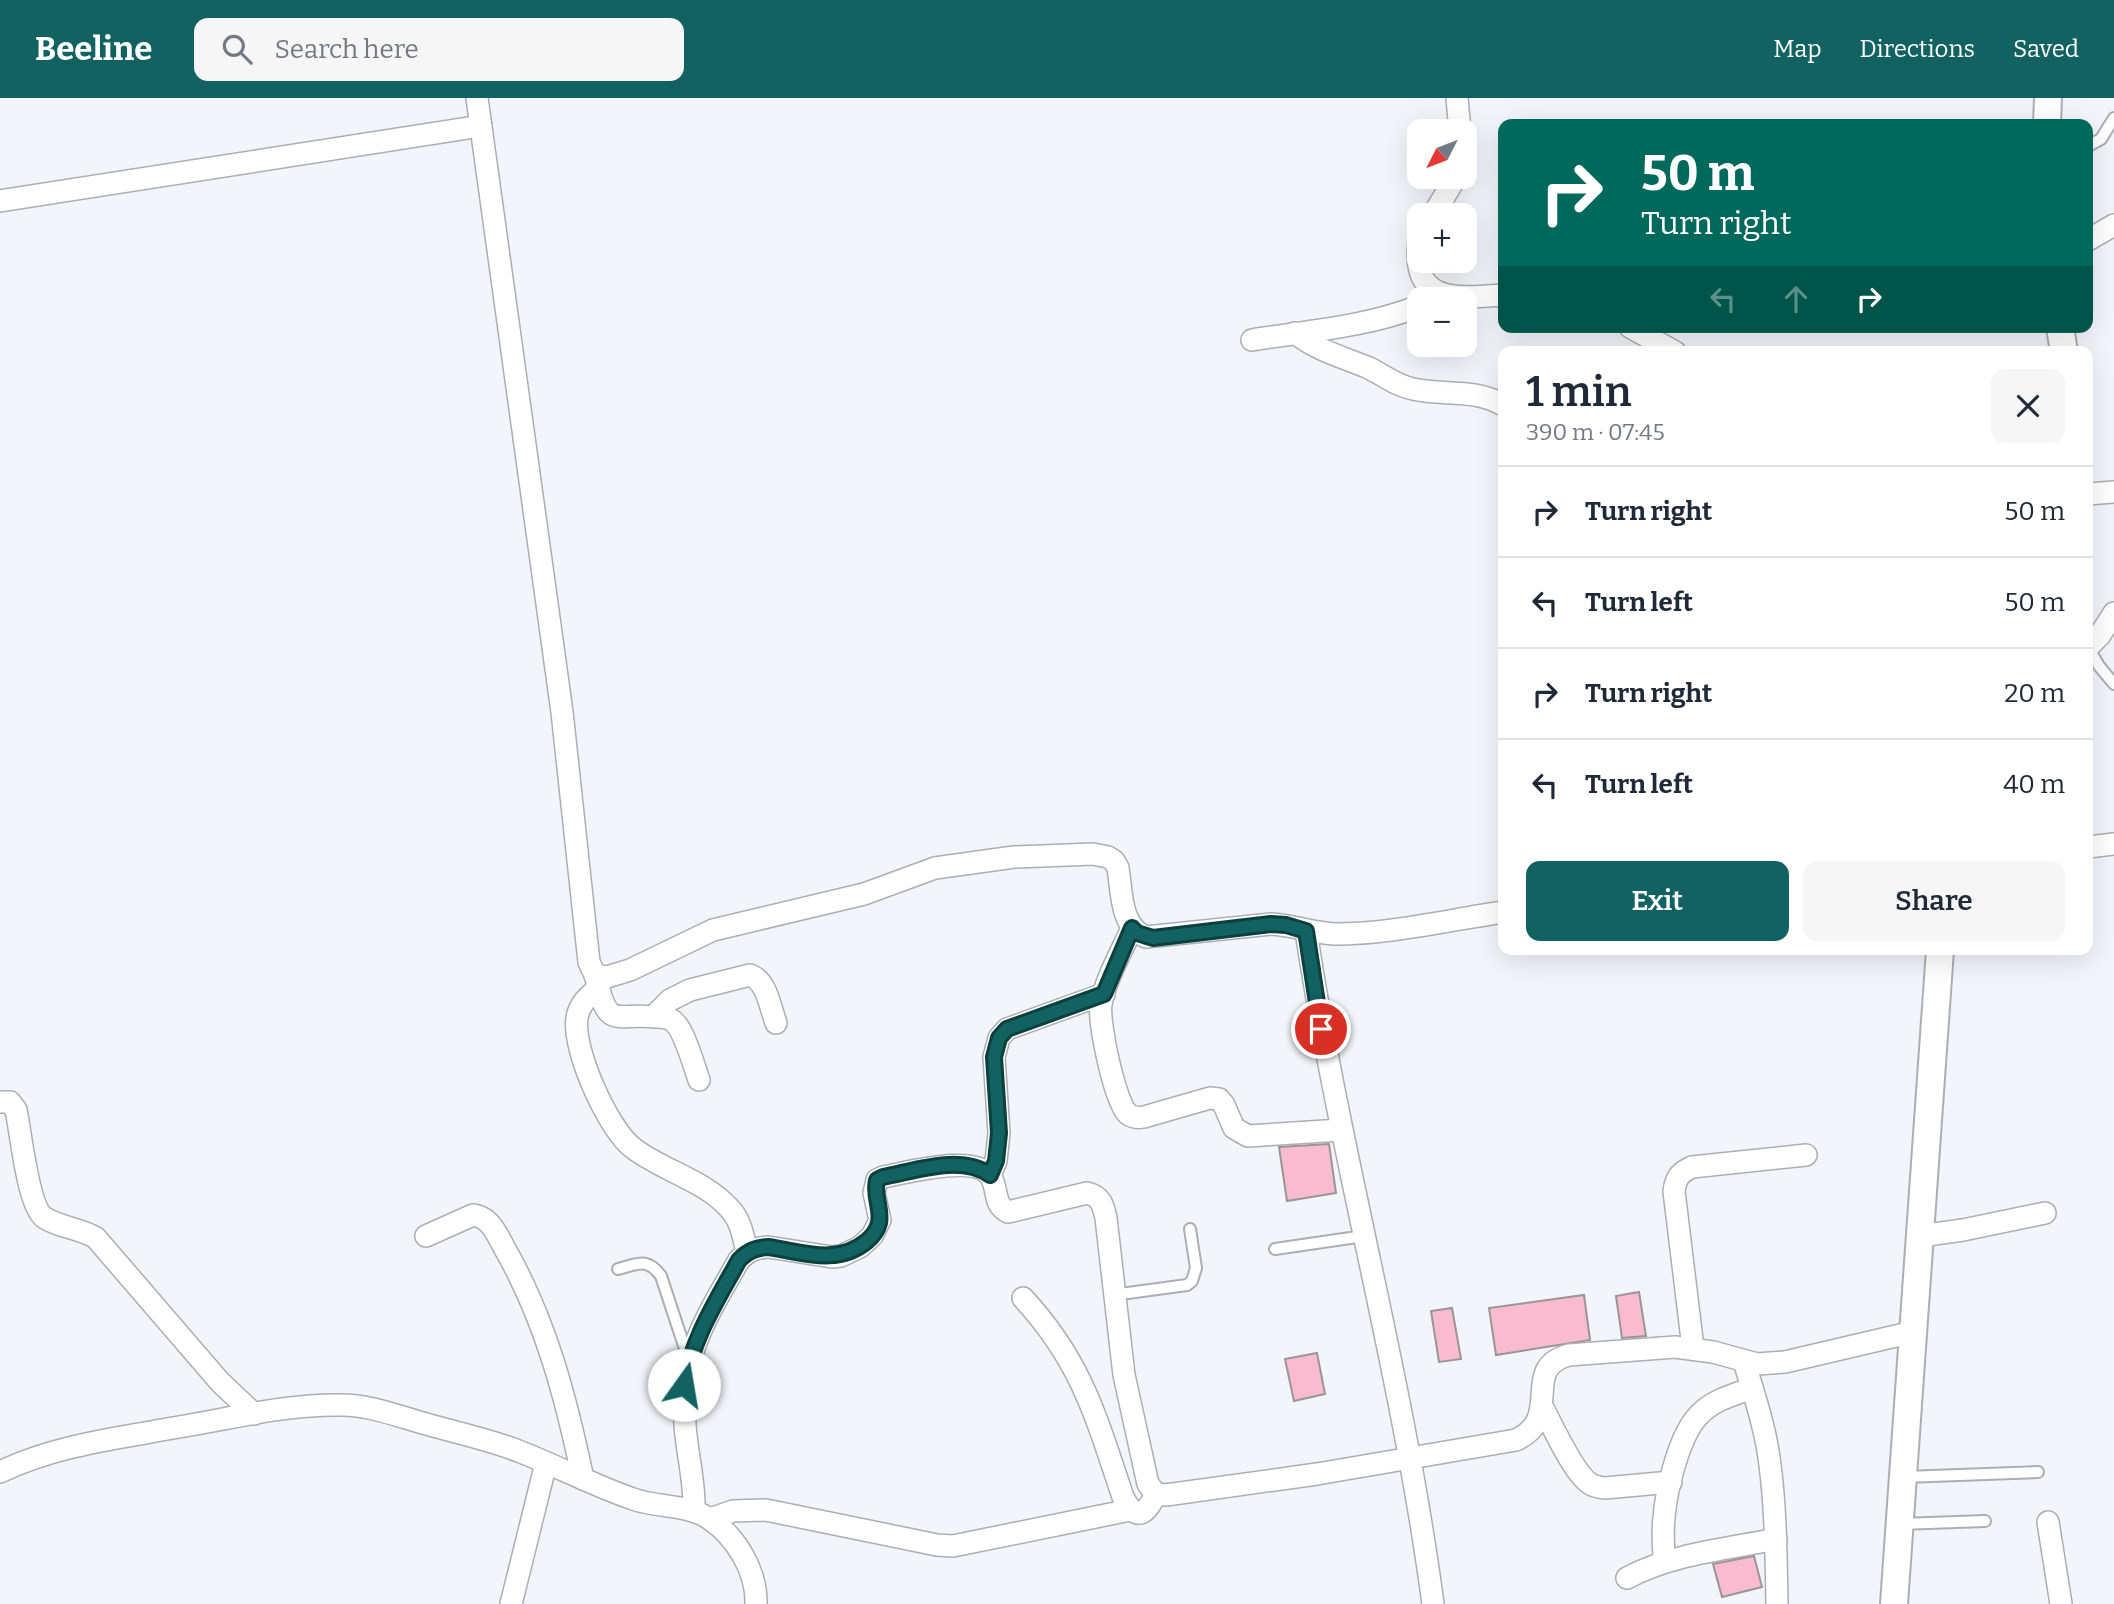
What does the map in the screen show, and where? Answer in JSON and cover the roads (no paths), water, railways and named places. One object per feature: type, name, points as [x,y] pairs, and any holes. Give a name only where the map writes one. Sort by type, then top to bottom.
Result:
[{"type":"street","points":[[477,98],[562,712],[589,962],[602,1003],[612,1015],[620,1018],[654,1016],[674,1021],[699,1080]]},
{"type":"street","points":[[1457,98],[1459,119]]},
{"type":"street","points":[[2047,119],[2048,98]]},
{"type":"street","points":[[0,201],[481,126]]},
{"type":"street","points":[[2093,237],[2114,225]]},
{"type":"street","points":[[1477,297],[1498,295]]},
{"type":"street","points":[[1252,340],[1393,315],[1407,310]]},
{"type":"street","points":[[1295,333],[1329,354],[1360,364],[1411,389],[1466,392],[1498,403]]},
{"type":"street","points":[[1641,333],[1664,346]]},
{"type":"street","points":[[2093,494],[2114,492]]},
{"type":"street","points":[[2093,642],[2101,635],[2114,613]]},
{"type":"street","points":[[2093,846],[2114,844]]},
{"type":"street","points":[[747,1252],[741,1226],[728,1205],[715,1194],[633,1149],[614,1127],[587,1071],[576,1028],[579,1009],[597,981],[630,970],[713,930],[864,894],[934,868],[1014,857],[1093,854],[1108,857],[1118,868],[1127,919],[1137,933],[1153,938],[1271,924],[1319,933],[1359,933],[1498,913]]},
{"type":"street","points":[[1132,928],[1104,994],[1100,1016],[1105,1046],[1121,1102],[1129,1115],[1135,1118],[1144,1117],[1210,1098],[1219,1099],[1234,1128],[1248,1136],[1341,1130]]},
{"type":"street","points":[[1306,931],[1321,1029],[1408,1458],[1433,1604]]},
{"type":"street","points":[[1894,1604],[1940,955]]},
{"type":"street","points":[[654,1016],[680,994],[750,975],[762,984],[776,1023]]},
{"type":"street","points":[[1104,994],[1007,1029],[999,1038],[994,1057],[999,1133],[996,1161],[990,1175],[998,1204],[1008,1212],[1087,1193],[1100,1200],[1106,1218],[1124,1375],[1148,1483],[1156,1494],[1166,1495],[1317,1474],[1516,1440],[1534,1429],[1539,1419],[1546,1369],[1556,1358],[1569,1355],[1657,1347],[1693,1348],[1757,1364],[1785,1362],[1913,1332]]},
{"type":"street","points":[[0,1102],[10,1102],[16,1110],[33,1199],[40,1215],[49,1221],[84,1231],[96,1238],[220,1382],[254,1414]]},
{"type":"street","points":[[1693,1348],[1674,1191],[1676,1179],[1692,1167],[1806,1155]]},
{"type":"street","points":[[756,1604],[751,1573],[741,1552],[725,1532],[702,1514],[688,1465],[684,1385],[699,1330],[739,1260],[747,1252],[768,1247],[841,1256],[860,1247],[877,1229],[880,1220],[874,1193],[877,1180],[956,1165],[983,1170],[990,1175]]},
{"type":"street","points":[[1920,1236],[2045,1213]]},
{"type":"street","points":[[426,1236],[473,1215],[479,1215],[492,1226],[534,1306],[548,1342],[568,1406],[583,1479]]},
{"type":"street","points":[[1023,1298],[1042,1319],[1073,1363],[1091,1401],[1123,1497],[1130,1510],[1135,1514],[1143,1513],[1150,1507],[1156,1494]]},
{"type":"street","points":[[1744,1361],[1763,1426],[1770,1463],[1776,1539],[1777,1604]]},
{"type":"street","points":[[1664,1562],[1663,1522],[1684,1438],[1699,1415],[1721,1399],[1752,1388]]},
{"type":"street","points":[[0,1472],[19,1462],[55,1451],[131,1434],[313,1405],[346,1405],[383,1411],[519,1451],[649,1504],[702,1514],[766,1510],[953,1546],[1130,1510]]},
{"type":"street","points":[[1542,1406],[1586,1482],[1605,1488],[1671,1482]]},
{"type":"street","points":[[511,1604],[546,1463]]},
{"type":"street","points":[[2048,1522],[2061,1604]]},
{"type":"street","points":[[1627,1578],[1664,1562],[1776,1539]]},
{"type":"lane","points":[[2093,143],[2101,139],[2114,118]]},
{"type":"lane","points":[[2093,656],[2114,684]]},
{"type":"lane","points":[[1114,1294],[1187,1285],[1192,1281],[1196,1268],[1190,1229]]},
{"type":"lane","points":[[1275,1249],[1364,1237]]},
{"type":"lane","points":[[618,1269],[641,1263],[655,1267],[661,1276],[689,1360]]},
{"type":"lane","points":[[1903,1477],[2038,1472]]},
{"type":"lane","points":[[1899,1524],[1985,1521]]}]
